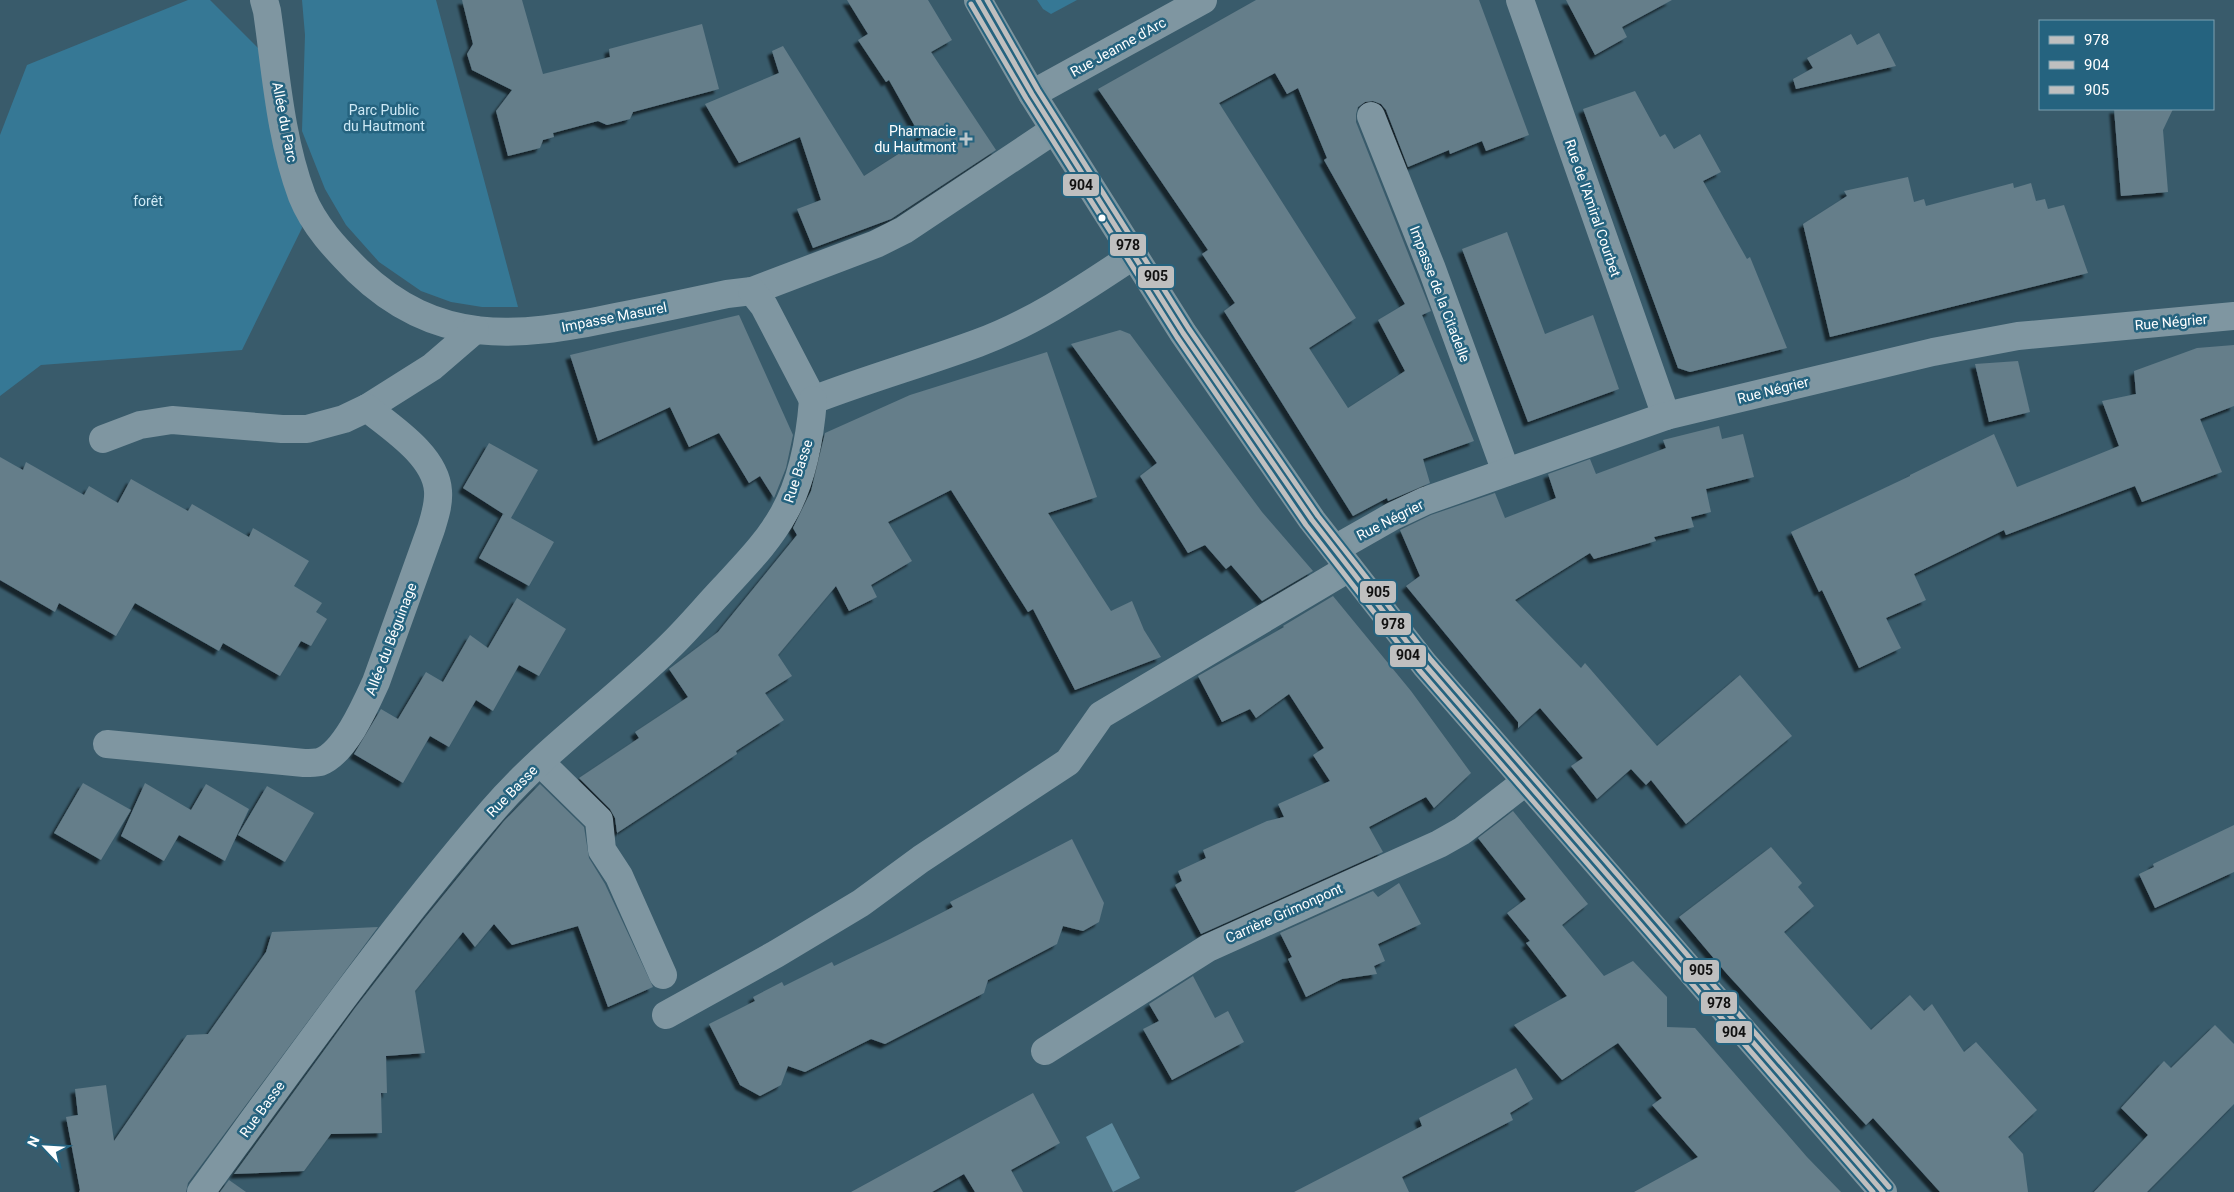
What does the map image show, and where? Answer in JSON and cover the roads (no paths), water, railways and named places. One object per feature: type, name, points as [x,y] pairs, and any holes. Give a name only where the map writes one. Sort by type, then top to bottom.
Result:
[{"type":"main road","points":[[978,0],[1054,130],[1183,333],[1312,520],[1425,665],[1883,1192]]},
{"type":"street","name":"Allée du Parc","points":[[264,0],[284,132],[303,198],[317,224],[331,244],[375,286],[394,300],[436,320],[475,330]]},
{"type":"street","name":"Rue Jeanne d'Arc","points":[[1032,94],[1203,0]]},
{"type":"street","name":"Rue de l'Amiral Courbet","points":[[1520,0],[1666,416]]},
{"type":"street","name":"Impasse de la Citadelle","points":[[1371,116],[1432,269],[1506,472]]},
{"type":"street","name":"Impasse Masurel","points":[[475,330],[501,333],[556,329],[726,294],[752,291],[876,244],[904,230],[1054,130]]},
{"type":"street","points":[[752,291],[764,306],[812,400],[978,343],[1015,327],[1062,302],[1134,254]]},
{"type":"street","name":"Rue Négrier","points":[[666,1015],[776,954],[862,903],[921,859],[1068,762],[1101,715],[1342,559],[1393,516],[1425,501],[1666,416],[1966,344],[2018,336],[2234,316]]},
{"type":"street","points":[[103,439],[140,425],[165,421],[307,429],[344,419],[367,408],[432,367],[475,330]]},
{"type":"street","name":"Rue Basse","points":[[201,1192],[397,926],[494,808],[567,736],[669,648],[771,534],[784,513],[801,468],[811,431],[812,400]]},
{"type":"street","name":"Allée du Béguinage","points":[[107,744],[304,763],[320,762],[334,753],[366,704],[376,682],[438,506],[438,490],[431,470],[419,452],[367,408]]},
{"type":"street","points":[[540,762],[599,820],[602,850],[619,876],[663,976]]},
{"type":"street","name":"Carrière Grimonpont","points":[[1045,1051],[1208,948],[1439,844],[1462,831],[1525,782]]},
{"type":"place","name":"Pharmacie du Hautmont","points":[[966,139]]},
{"type":"park label","name":"Parc Public du Hautmont","points":[[384,118]]},
{"type":"park label","name":"forêt","points":[[148,201]]}]
